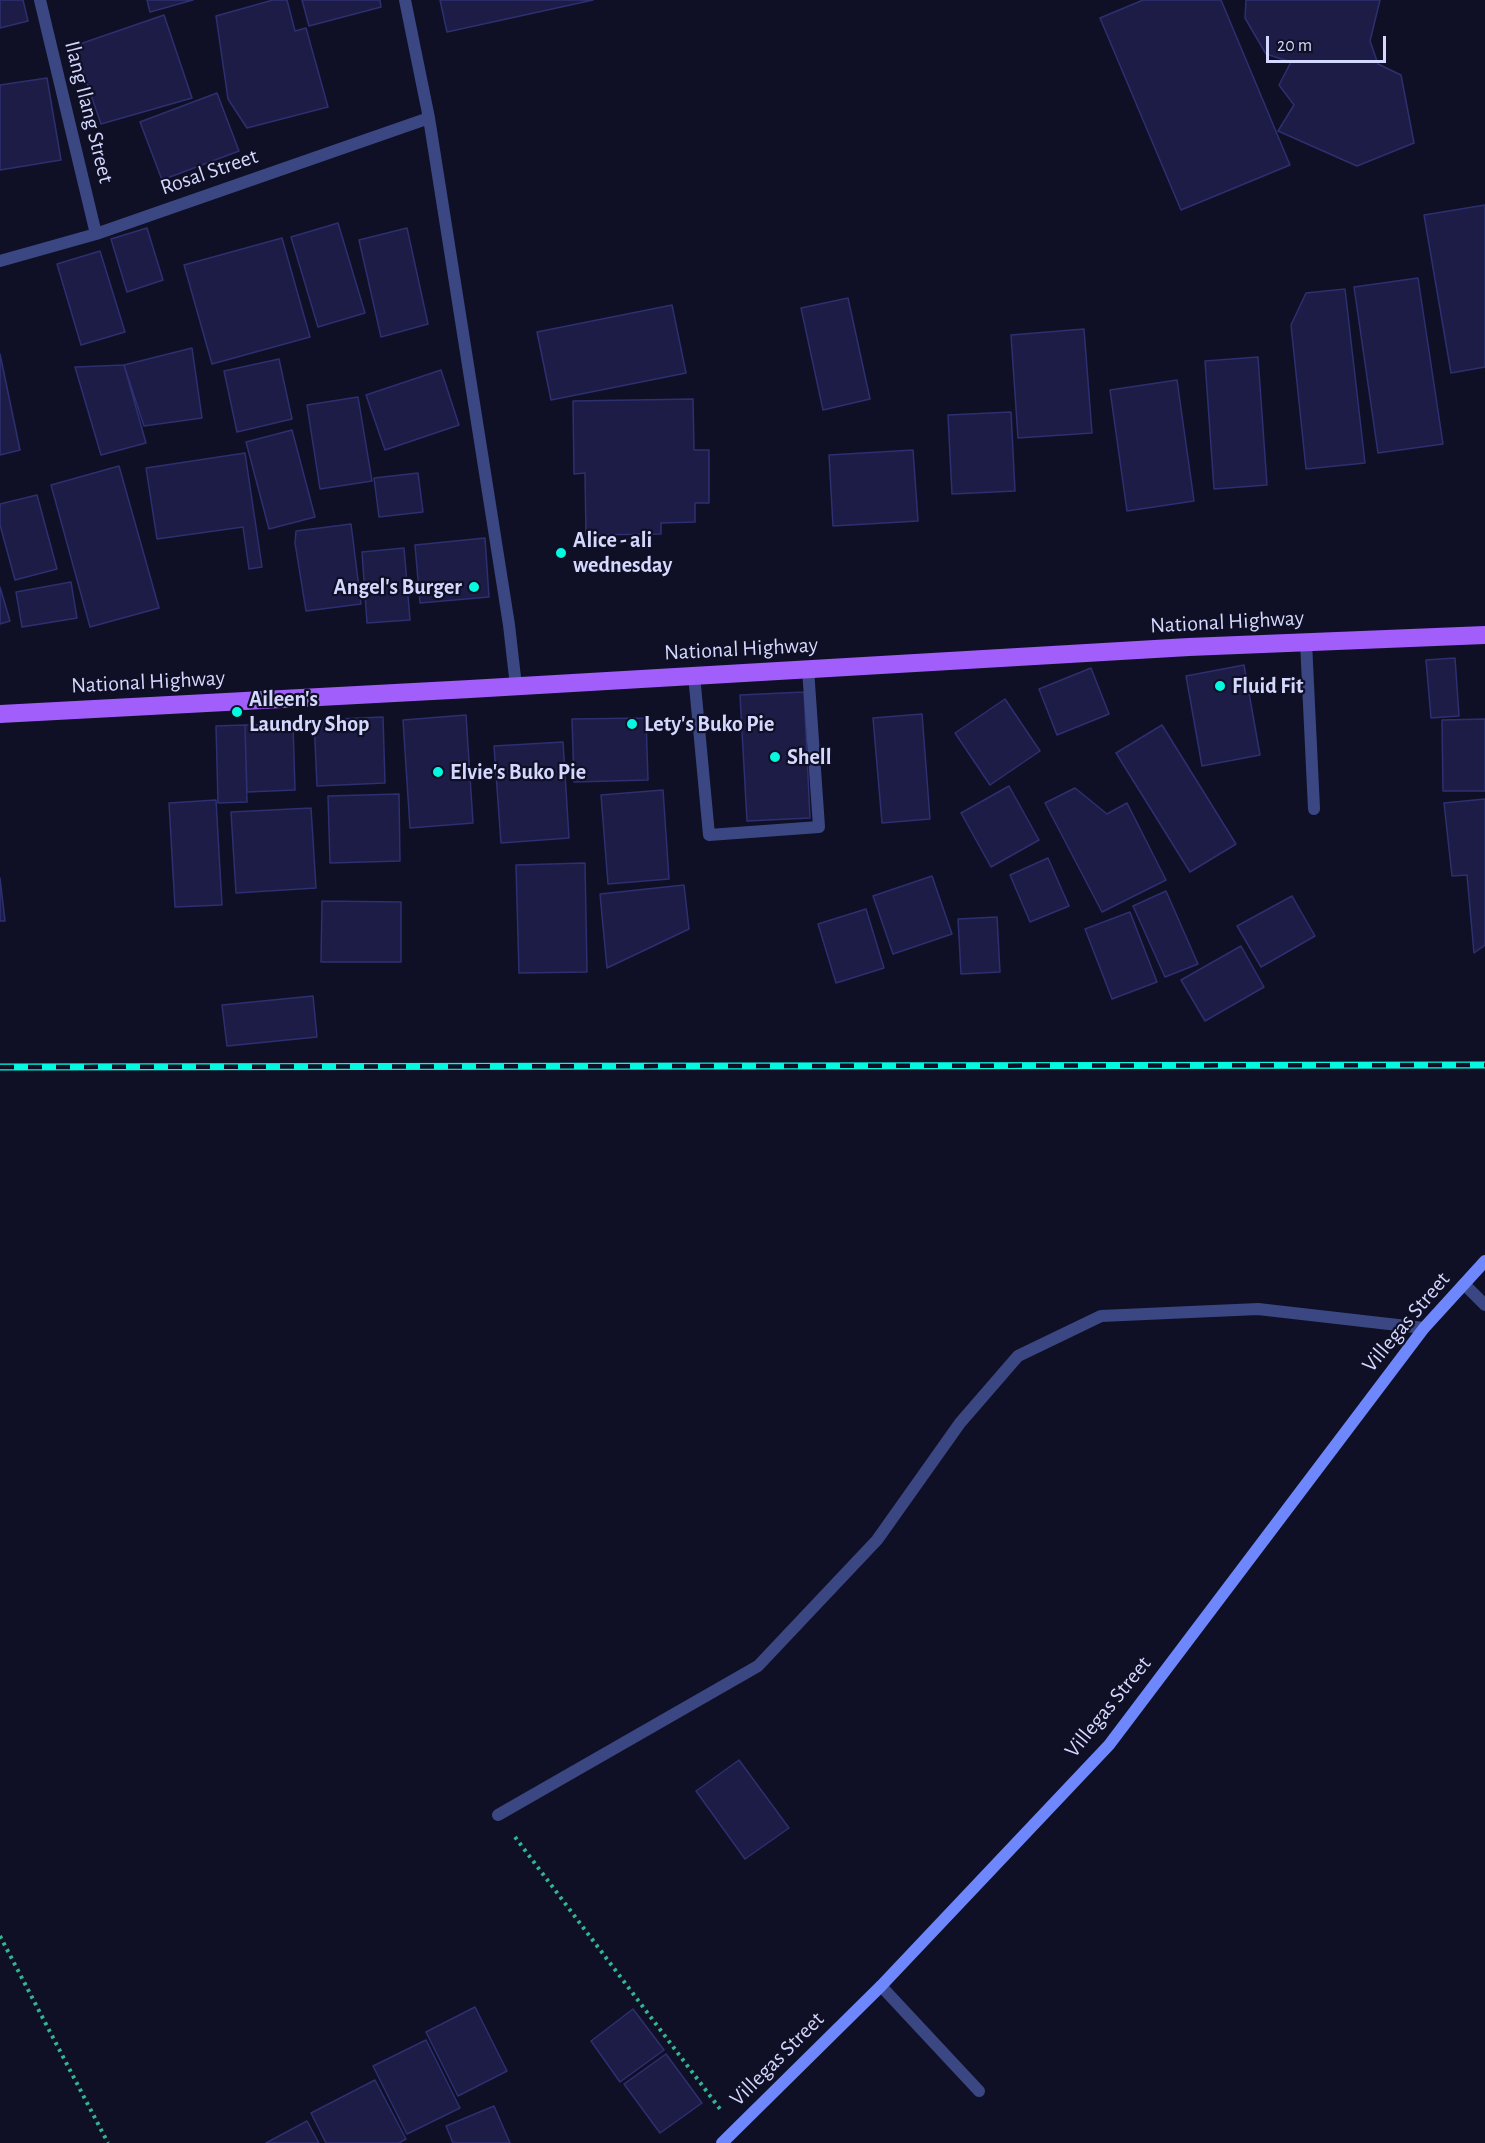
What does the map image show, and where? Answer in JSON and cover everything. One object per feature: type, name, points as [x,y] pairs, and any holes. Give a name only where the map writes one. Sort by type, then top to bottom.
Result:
[{"type":"main road","name":"National Highway","points":[[0,714],[1177,648],[1485,635]]},
{"type":"street","name":"Ilang Ilang Street","points":[[40,0],[96,234]]},
{"type":"street","points":[[405,0],[429,117],[509,625],[516,686]]},
{"type":"street","name":"Rosal Street","points":[[0,261],[96,234],[429,117]]},
{"type":"street","points":[[1306,642],[1314,809]]},
{"type":"street","points":[[694,675],[709,835],[819,827],[808,669]]},
{"type":"street","name":"Villegas Street","points":[[722,2143],[880,1986],[1109,1745],[1424,1328],[1485,1261]]},
{"type":"street","points":[[1464,1284],[1485,1305]]},
{"type":"street","points":[[498,1815],[758,1666],[877,1540],[960,1423],[1018,1356],[1101,1316],[1258,1309],[1424,1328]]},
{"type":"street","points":[[880,1986],[979,2091]]},
{"type":"path","points":[[498,1815],[736,2130]]},
{"type":"path","points":[[0,1936],[108,2143]]},
{"type":"building","points":[[0,0],[23,0],[28,21],[0,28]]},
{"type":"building","points":[[147,0],[193,0],[150,12]]},
{"type":"building","points":[[273,0],[287,0],[295,31],[306,28],[328,107],[247,128],[228,99],[216,16]]},
{"type":"building","points":[[302,0],[380,0],[381,7],[309,26]]},
{"type":"building","points":[[440,0],[593,0],[447,32]]},
{"type":"building","points":[[1143,0],[1221,0],[1290,165],[1181,210],[1100,18]]},
{"type":"building","points":[[1246,0],[1380,0],[1370,41],[1378,64],[1401,75],[1414,143],[1357,166],[1278,131],[1294,105],[1279,85],[1291,62],[1266,54],[1245,18]]},
{"type":"building","points":[[164,15],[192,98],[101,124],[74,46]]},
{"type":"building","points":[[47,78],[61,160],[0,170],[0,85]]},
{"type":"building","points":[[217,93],[239,151],[162,180],[140,122]]},
{"type":"building","points":[[1485,205],[1485,367],[1451,373],[1424,215]]},
{"type":"building","points":[[338,223],[365,313],[318,327],[291,237]]},
{"type":"building","points":[[147,228],[163,280],[127,292],[111,239]]},
{"type":"building","points":[[407,228],[428,324],[381,337],[359,240]]},
{"type":"building","points":[[282,238],[310,337],[212,364],[184,265]]},
{"type":"building","points":[[100,251],[125,332],[81,345],[57,264]]},
{"type":"building","points":[[1418,278],[1443,444],[1378,453],[1354,287]]},
{"type":"building","points":[[1345,289],[1365,463],[1306,469],[1291,325],[1306,293]]},
{"type":"building","points":[[848,298],[870,399],[823,410],[801,308]]},
{"type":"building","points":[[672,305],[686,373],[551,400],[537,332]]},
{"type":"building","points":[[1084,329],[1092,433],[1018,438],[1011,335]]},
{"type":"building","points":[[192,348],[202,418],[144,426],[124,365]]},
{"type":"building","points":[[0,354],[20,450],[0,455]]},
{"type":"building","points":[[1258,357],[1267,485],[1214,489],[1205,361]]},
{"type":"building","points":[[279,359],[292,419],[237,432],[224,371]]},
{"type":"building","points":[[124,365],[146,443],[101,455],[75,367]]},
{"type":"building","points":[[441,370],[459,425],[385,450],[366,395]]},
{"type":"building","points":[[1177,380],[1194,501],[1127,511],[1110,390]]},
{"type":"building","points":[[358,397],[372,481],[320,489],[307,405]]},
{"type":"building","points":[[693,399],[694,450],[709,450],[709,503],[695,503],[695,522],[661,523],[661,534],[586,535],[585,473],[574,474],[573,401]]},
{"type":"building","points":[[1011,412],[1015,491],[952,494],[948,415]]},
{"type":"building","points":[[292,430],[315,517],[269,529],[246,442]]},
{"type":"building","points":[[913,450],[918,521],[833,526],[829,455]]},
{"type":"building","points":[[245,453],[262,567],[249,569],[243,527],[157,539],[146,468]]},
{"type":"building","points":[[119,466],[159,608],[90,627],[51,485]]},
{"type":"building","points":[[418,473],[423,512],[379,517],[374,478]]},
{"type":"building","points":[[37,495],[57,569],[15,580],[0,525],[0,504]]},
{"type":"building","points":[[351,524],[361,604],[306,611],[295,543],[296,531]]},
{"type":"building","points":[[485,538],[489,597],[420,603],[415,545]]},
{"type":"building","points":[[404,548],[410,620],[367,623],[362,552]]},
{"type":"building","points":[[71,582],[77,618],[22,627],[16,592]]},
{"type":"building","points":[[0,587],[10,621],[0,624]]},
{"type":"building","points":[[1455,658],[1459,716],[1431,718],[1426,660]]},
{"type":"building","points":[[1244,665],[1260,755],[1202,766],[1186,676]]},
{"type":"building","points":[[1091,668],[1109,714],[1057,735],[1039,689]]},
{"type":"building","name":"Shell","points":[[804,692],[810,818],[747,821],[740,695]]},
{"type":"building","points":[[1005,699],[1040,751],[990,785],[955,733]]},
{"type":"building","points":[[922,714],[930,819],[882,823],[873,718]]},
{"type":"building","name":"Elvie's Buko Pie","points":[[466,715],[473,823],[410,828],[403,720]]},
{"type":"building","points":[[383,717],[385,783],[317,786],[314,720]]},
{"type":"building","points":[[646,718],[648,780],[574,782],[572,719]]},
{"type":"building","points":[[1485,719],[1485,791],[1443,791],[1442,720]]},
{"type":"building","points":[[293,724],[295,790],[247,792],[245,725]]},
{"type":"building","points":[[245,725],[247,802],[218,803],[216,726]]},
{"type":"building","points":[[1162,725],[1236,844],[1190,872],[1116,753]]},
{"type":"building","points":[[563,742],[569,838],[501,843],[494,746]]},
{"type":"building","points":[[1009,786],[1039,840],[991,867],[961,813]]},
{"type":"building","points":[[1075,788],[1107,814],[1127,803],[1166,880],[1102,912],[1045,803]]},
{"type":"building","points":[[663,790],[669,879],[608,884],[601,795]]},
{"type":"building","points":[[399,794],[400,861],[330,863],[328,796]]},
{"type":"building","points":[[1485,799],[1485,945],[1474,953],[1467,875],[1452,876],[1444,803]]},
{"type":"building","points":[[216,800],[222,905],[175,907],[169,803]]},
{"type":"building","points":[[311,808],[316,888],[236,893],[231,812]]},
{"type":"building","points":[[1048,858],[1069,906],[1030,922],[1010,875]]},
{"type":"building","points":[[585,863],[587,972],[519,973],[516,865]]},
{"type":"building","points":[[932,876],[952,934],[893,954],[873,896]]},
{"type":"building","points":[[0,878],[5,921],[0,921]]},
{"type":"building","points":[[684,885],[689,929],[607,968],[600,894]]},
{"type":"building","points":[[1166,891],[1198,964],[1165,977],[1133,906]]},
{"type":"building","points":[[1292,896],[1315,936],[1261,967],[1237,926]]},
{"type":"building","points":[[322,901],[401,902],[401,962],[321,962]]},
{"type":"building","points":[[866,909],[884,968],[836,983],[818,924]]},
{"type":"building","points":[[1130,912],[1157,982],[1112,999],[1085,929]]},
{"type":"building","points":[[997,917],[1000,972],[961,974],[958,919]]},
{"type":"building","points":[[1241,946],[1264,987],[1205,1021],[1181,980]]},
{"type":"building","points":[[313,996],[317,1037],[227,1046],[222,1005]]},
{"type":"building","points":[[739,1760],[789,1828],[745,1859],[696,1791]]},
{"type":"building","points":[[475,2007],[507,2071],[458,2096],[426,2032]]},
{"type":"building","points":[[633,2009],[664,2050],[620,2082],[591,2041]]},
{"type":"building","points":[[426,2040],[460,2108],[407,2134],[373,2066]]},
{"type":"building","points":[[666,2054],[702,2103],[660,2133],[624,2084]]},
{"type":"building","points":[[375,2080],[406,2139],[399,2143],[326,2143],[311,2113]]},
{"type":"building","points":[[494,2106],[510,2143],[453,2143],[446,2126]]},
{"type":"building","points":[[307,2121],[319,2143],[266,2143]]},
{"type":"railway","points":[[0,1067],[1485,1065]]},
{"type":"place","name":"Alice - ali wednesday","points":[[561,553]]},
{"type":"place","name":"Angel's Burger","points":[[474,587]]},
{"type":"place","name":"Fluid Fit","points":[[1220,686]]},
{"type":"place","name":"Aileen's Laundry Shop","points":[[237,712]]},
{"type":"place","name":"Lety's Buko Pie","points":[[632,724]]},
{"type":"place","name":"Shell","points":[[775,757]]},
{"type":"place","name":"Elvie's Buko Pie","points":[[438,772]]}]
